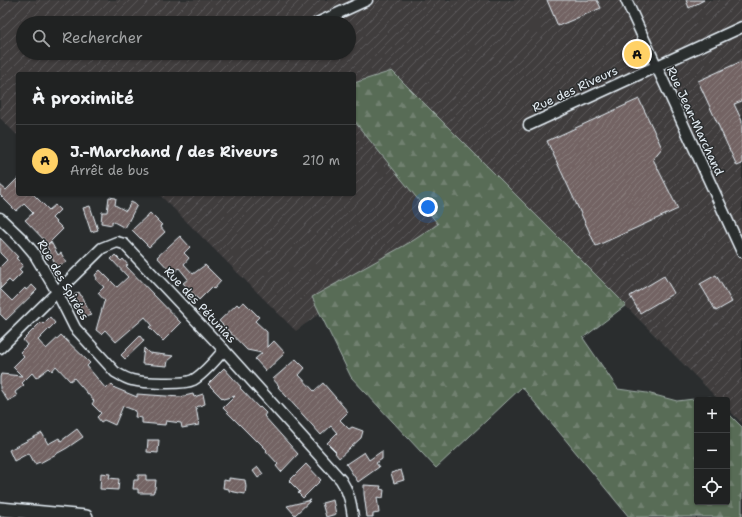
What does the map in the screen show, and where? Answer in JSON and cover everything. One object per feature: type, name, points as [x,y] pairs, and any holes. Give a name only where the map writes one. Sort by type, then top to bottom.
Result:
[{"type":"street","points":[[332,16],[367,0]]},
{"type":"street","name":"Rue Jean-Marchand","points":[[626,0],[742,252]]},
{"type":"street","name":"Rue des Riveurs","points":[[528,125],[742,27]]},
{"type":"street","name":"Rue des Spirées","points":[[0,218],[33,252],[57,292],[75,328],[115,372],[133,380],[177,383],[186,382],[193,380],[224,350]]},
{"type":"street","name":"Rue des Pétunias","points":[[0,348],[102,248],[117,242],[124,244],[224,350],[341,480],[347,489],[351,501],[353,517]]},
{"type":"street","points":[[0,509],[86,517]]},
{"type":"shaded area","points":[[0,0],[742,0],[742,423],[730,411],[730,397],[716,397],[392,71],[356,82],[356,72],[16,72],[16,134],[0,118]]},
{"type":"shaded area","points":[[356,123],[438,224],[296,331],[161,196],[356,196]]},
{"type":"green space","points":[[392,71],[626,305],[583,338],[618,389],[647,393],[677,401],[694,399],[694,505],[730,505],[730,415],[742,427],[742,517],[629,517],[522,387],[436,468],[351,377],[312,297],[414,240],[438,224],[356,123],[356,82]]},
{"type":"building","points":[[547,0],[597,0],[601,8],[558,26]]},
{"type":"building","points":[[686,0],[704,0],[689,8]]},
{"type":"building","points":[[742,61],[742,101],[734,104],[742,121],[742,164],[737,166],[698,81]]},
{"type":"building","points":[[639,99],[662,148],[653,159],[678,209],[596,246],[547,141]]},
{"type":"building","points":[[16,180],[16,196],[35,196],[49,210],[55,205],[60,210],[52,218],[63,229],[48,244],[25,220],[33,213],[24,204],[16,211],[0,195],[0,185],[6,190]]},
{"type":"building","points":[[109,197],[116,198],[115,205],[126,211],[131,202],[137,205],[125,228],[112,221],[112,225],[101,223],[102,212],[107,212]]},
{"type":"building","points":[[90,206],[98,230],[91,232],[83,208]]},
{"type":"building","points":[[150,213],[162,225],[160,226],[165,232],[149,247],[132,230]]},
{"type":"building","points":[[180,236],[190,247],[184,253],[189,258],[184,264],[193,274],[205,265],[221,281],[214,289],[212,287],[199,300],[183,283],[188,279],[179,268],[173,274],[157,257]]},
{"type":"building","points":[[0,238],[18,257],[16,258],[23,265],[19,270],[22,273],[12,283],[9,280],[0,289],[0,267],[7,260],[0,253]]},
{"type":"building","points":[[51,242],[58,255],[61,253],[66,262],[57,267],[46,245]]},
{"type":"building","points":[[115,255],[121,261],[123,259],[128,265],[126,266],[181,323],[163,341],[149,327],[152,325],[145,317],[116,342],[105,330],[101,334],[96,330],[105,301],[98,293],[104,287],[96,280],[97,278],[95,275],[100,270],[117,287],[128,277],[111,259]]},
{"type":"building","points":[[716,275],[732,302],[716,311],[700,284]]},
{"type":"building","points":[[664,276],[674,293],[640,313],[630,296]]},
{"type":"building","points":[[32,285],[37,290],[6,320],[0,314],[0,289],[12,301],[25,288],[26,290]]},
{"type":"building","points":[[79,292],[91,315],[85,317],[74,295]]},
{"type":"building","points":[[244,302],[259,317],[255,321],[267,332],[267,348],[274,341],[285,353],[266,371],[255,359],[262,353],[247,350],[219,321],[237,304],[239,306]]},
{"type":"building","points":[[50,317],[55,323],[38,340],[46,349],[61,335],[90,363],[87,366],[106,389],[111,384],[115,388],[137,397],[137,394],[180,397],[193,394],[194,397],[203,394],[205,404],[196,407],[199,425],[182,428],[181,423],[166,421],[165,425],[142,423],[142,418],[135,417],[136,411],[123,406],[115,425],[104,420],[101,422],[97,417],[101,413],[92,404],[94,401],[74,378],[70,381],[56,366],[52,371],[49,368],[36,378],[32,373],[22,383],[24,385],[15,392],[17,396],[8,401],[0,389],[1,374],[22,376],[13,367],[24,356],[20,352],[27,345],[23,340],[41,322],[43,324]]},
{"type":"building","points":[[140,336],[144,341],[125,359],[121,355]]},
{"type":"building","points":[[144,348],[149,353],[174,356],[168,361],[167,366],[142,364]]},
{"type":"building","points":[[296,359],[305,368],[299,375],[314,391],[323,383],[348,412],[340,420],[349,429],[352,427],[363,431],[361,438],[339,458],[335,453],[336,452],[327,443],[337,433],[331,426],[321,435],[278,387],[279,386],[273,379]]},
{"type":"building","points":[[224,368],[241,387],[240,388],[259,408],[260,407],[266,413],[264,416],[298,454],[281,472],[276,466],[278,464],[266,451],[267,450],[223,408],[235,396],[223,399],[208,384]]},
{"type":"building","points":[[77,429],[83,437],[40,463],[35,464],[29,453],[14,461],[9,450],[42,433],[48,444],[59,438],[61,441]]},
{"type":"building","points":[[148,440],[159,440],[158,453],[147,452]]},
{"type":"building","points":[[382,451],[382,459],[376,463],[379,467],[358,482],[346,464],[364,452],[369,460]]},
{"type":"building","points":[[306,464],[321,480],[303,498],[298,493],[300,492],[289,481]]},
{"type":"building","points":[[258,467],[263,474],[258,478],[253,471]]},
{"type":"building","points":[[401,470],[404,480],[394,483],[391,473]]},
{"type":"building","points":[[101,473],[110,474],[109,478],[119,479],[118,490],[100,489]]},
{"type":"building","points":[[138,475],[146,475],[146,480],[156,480],[153,493],[138,493],[138,489],[133,489],[134,480],[138,480]]},
{"type":"building","points":[[229,478],[245,480],[245,494],[229,491],[229,489],[223,488],[224,480],[229,481]]},
{"type":"building","points":[[364,485],[381,486],[380,489],[384,490],[383,498],[377,497],[379,513],[373,514],[373,517],[367,517]]},
{"type":"building","points":[[311,500],[295,515],[287,506]]},
{"type":"building","points":[[333,500],[336,514],[326,517],[322,503]]},
{"type":"place","name":"J.-Marchand / des Riveurs","points":[[637,54]]}]
